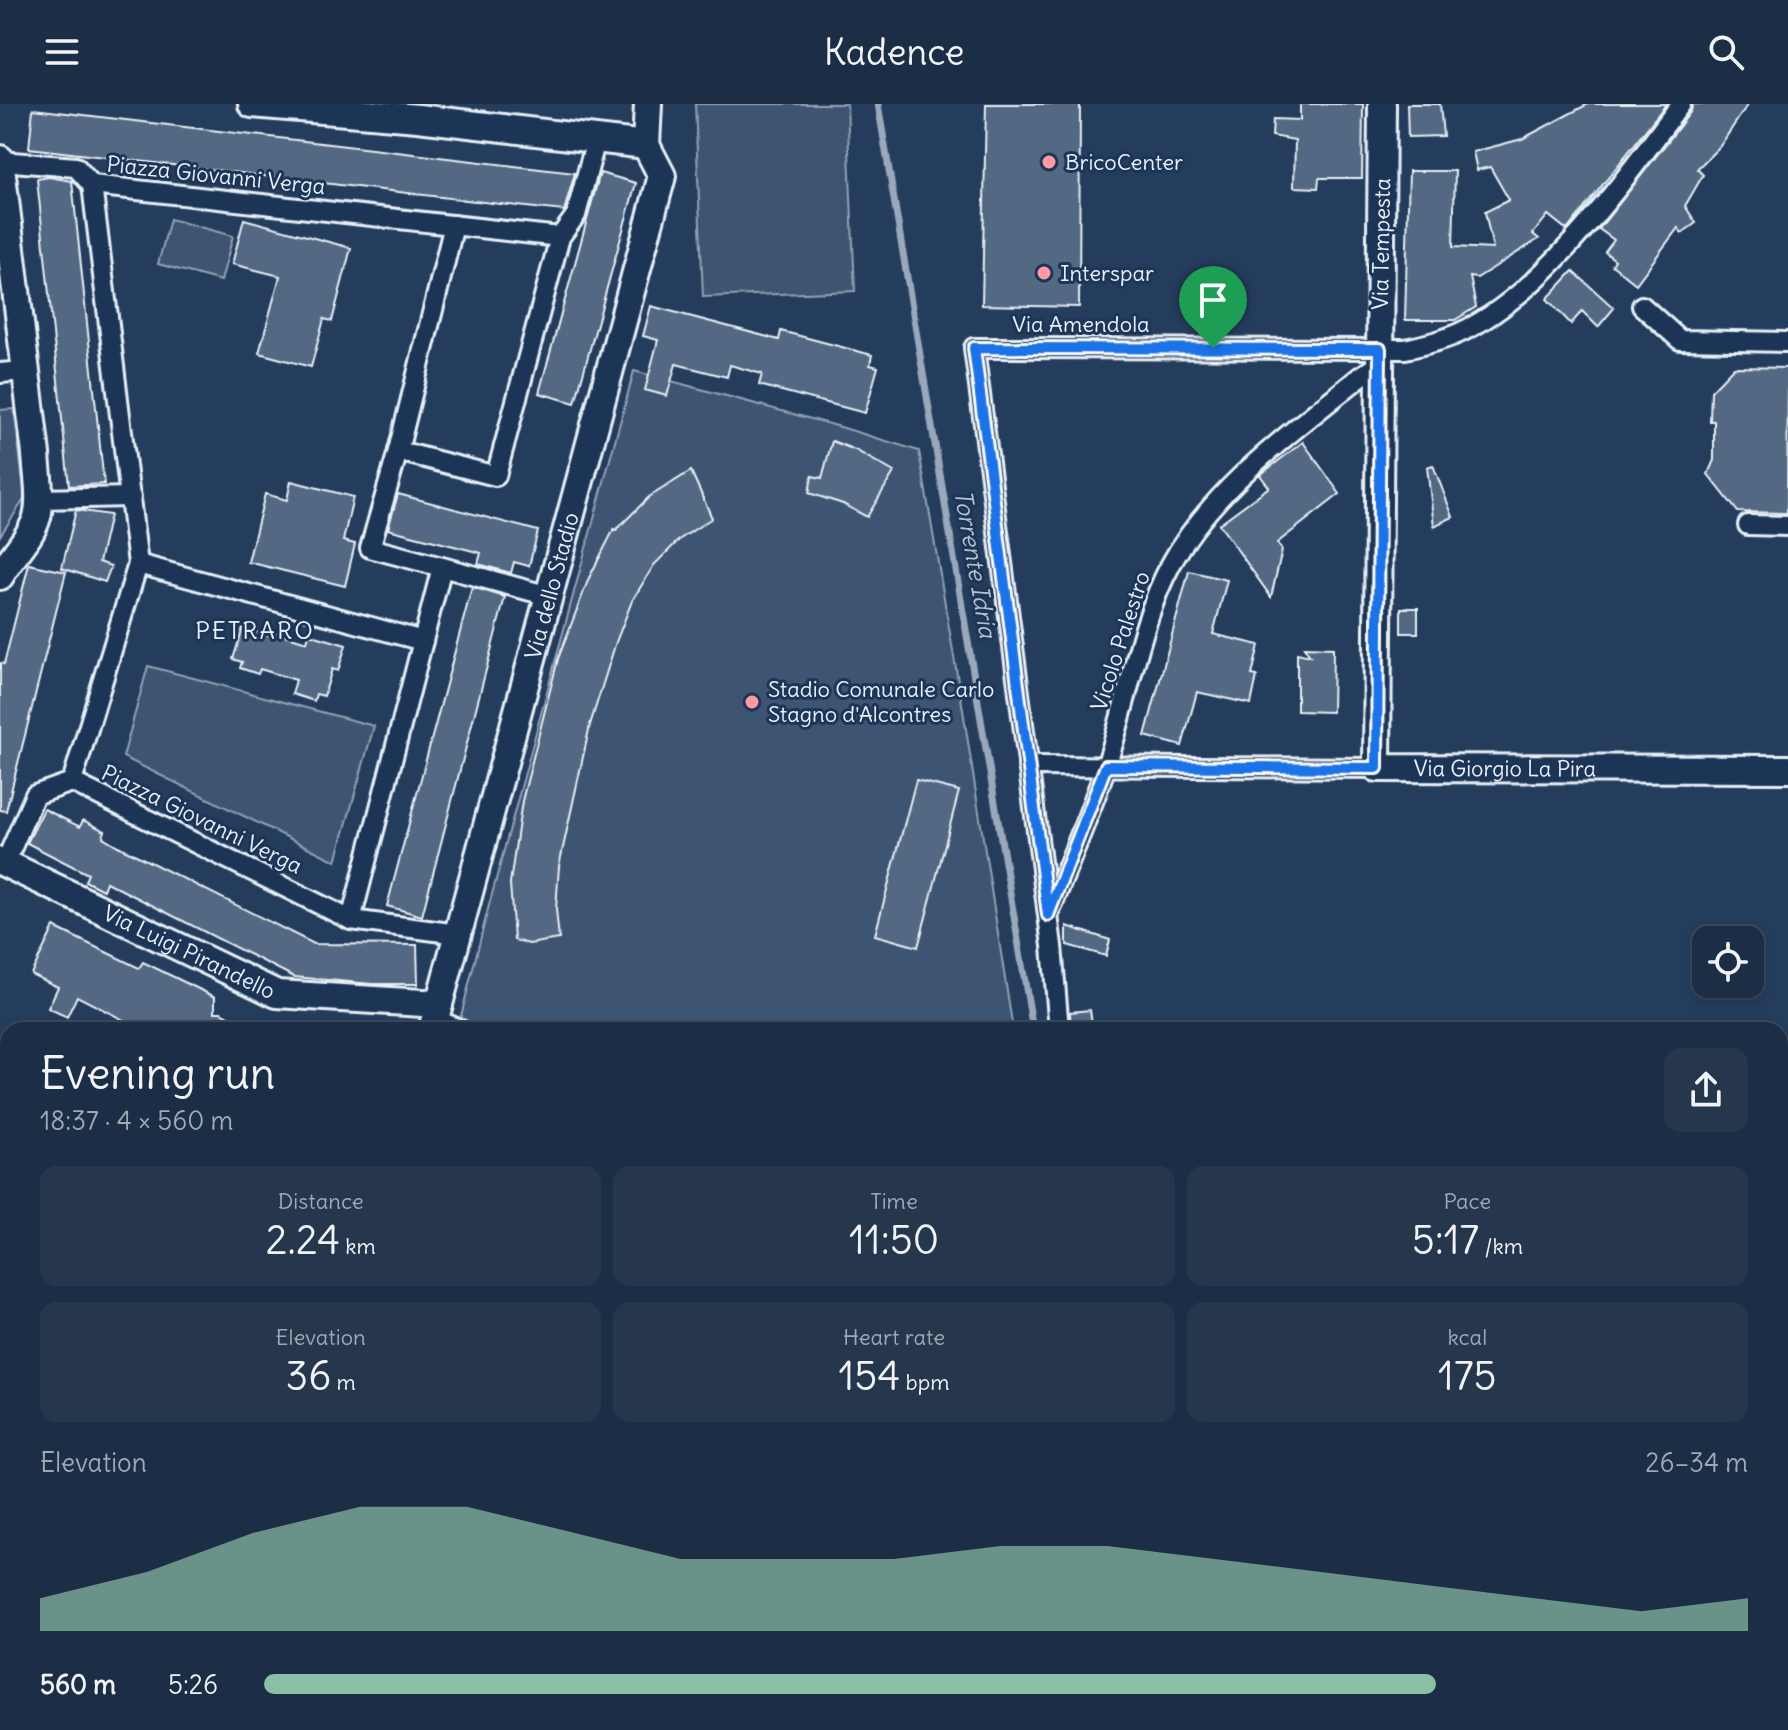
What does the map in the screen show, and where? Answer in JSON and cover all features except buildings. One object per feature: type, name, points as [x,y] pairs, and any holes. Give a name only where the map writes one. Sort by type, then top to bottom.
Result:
[{"type":"street","points":[[252,104],[419,111],[596,140],[646,145],[648,104]]},
{"type":"street","name":"Via Tempesta","points":[[1377,768],[1382,104]]},
{"type":"street","name":"Via Amendola","points":[[1028,766],[974,348],[1379,357],[1460,333],[1505,304],[1559,254],[1597,213],[1681,104]]},
{"type":"street","points":[[398,451],[496,476],[560,237],[576,215],[596,140]]},
{"type":"street","name":"Via dello Stadio","points":[[435,1018],[662,176],[646,145]]},
{"type":"street","points":[[0,576],[33,526],[39,499],[36,454],[12,372],[0,160],[76,167],[92,185]]},
{"type":"street","name":"Piazza Giovanni Verga","points":[[458,934],[351,920],[72,782],[138,564],[92,185],[560,237]]},
{"type":"street","points":[[454,225],[398,451],[370,548],[549,596]]},
{"type":"street","points":[[1642,306],[1680,340],[1788,342]]},
{"type":"street","name":"Vicolo Palestro","points":[[1048,915],[1106,766],[1157,597],[1171,564],[1188,538],[1250,468],[1361,376],[1379,357]]},
{"type":"street","points":[[39,499],[131,497]]},
{"type":"street","points":[[1748,525],[1788,526]]},
{"type":"street","points":[[138,564],[423,641]]},
{"type":"street","points":[[351,920],[442,567]]},
{"type":"street","points":[[1028,766],[1058,1022]]},
{"type":"street","name":"Via Giorgio La Pira","points":[[1028,766],[1788,769]]},
{"type":"street","points":[[2,862],[35,795],[72,782]]},
{"type":"street","name":"Via Luigi Pirandello","points":[[2,862],[277,994],[435,1018]]},
{"type":"shaded area","points":[[695,104],[847,104],[855,291],[703,297]]},
{"type":"shaded area","points":[[170,219],[233,236],[221,281],[158,264]]},
{"type":"shaded area","name":"Stadio Comunale Carlo Stagno d'Alcontres","points":[[634,371],[919,451],[1012,1022],[465,1022],[460,1020]]},
{"type":"shaded area","points":[[14,409],[25,498],[0,536],[0,410]]},
{"type":"shaded area","points":[[148,666],[374,726],[336,861],[123,757]]},
{"type":"waterway","name":"Torrente Idria","points":[[878,104],[1032,1022]]},
{"type":"place","name":"BricoCenter","points":[[1049,162]]},
{"type":"place","name":"Interspar","points":[[1044,273]]},
{"type":"place","name":"Stadio Comunale Carlo Stagno d'Alcontres","points":[[752,702]]},
{"type":"district","name":"PETRARO","points":[[255,631]]},
{"type":"route","points":[[974,348],[1213,348],[1380,349],[1377,768],[1106,766],[1048,915],[974,348]]}]
